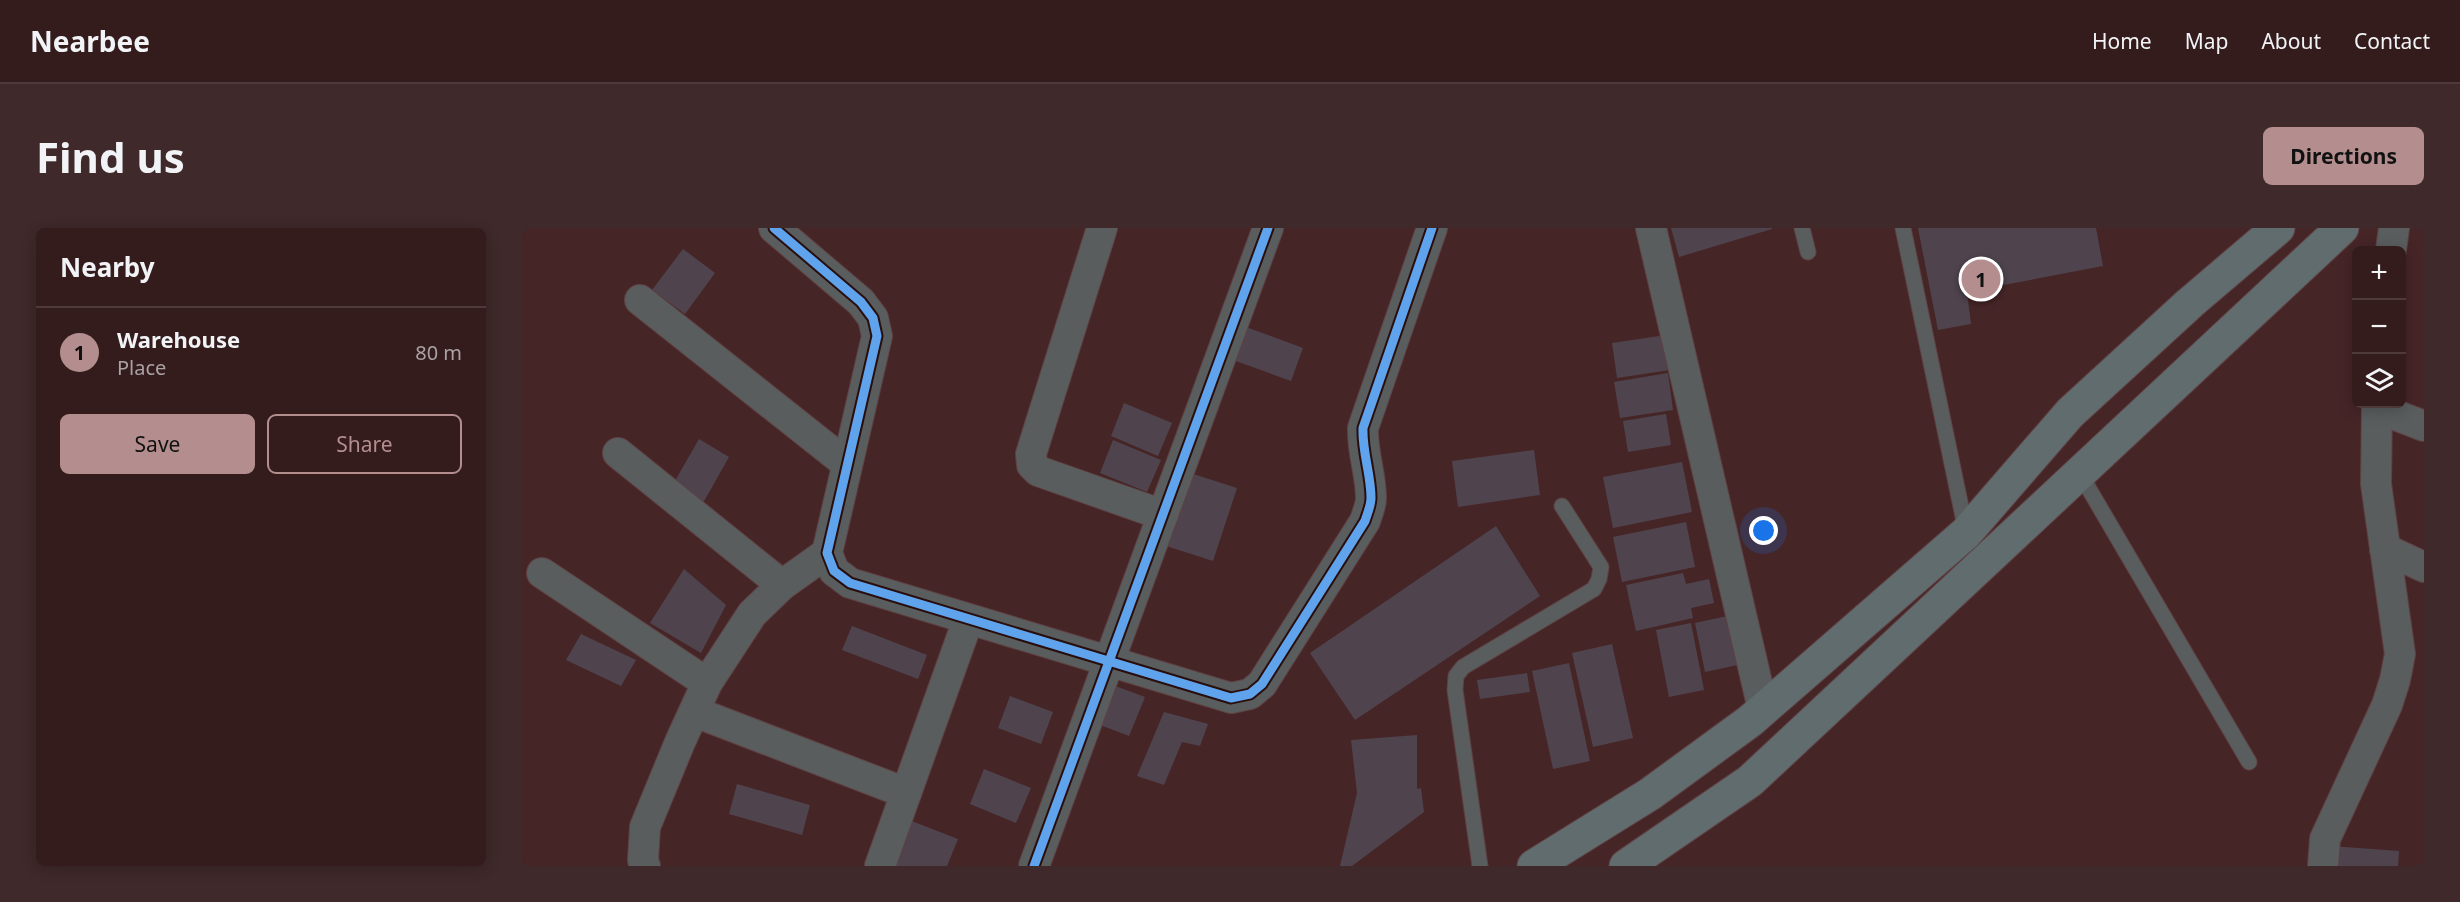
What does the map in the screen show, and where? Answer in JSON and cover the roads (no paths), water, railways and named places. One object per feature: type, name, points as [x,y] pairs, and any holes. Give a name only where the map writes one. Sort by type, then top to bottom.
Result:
[{"type":"highway","points":[[1534,866],[1650,794],[1763,710],[1966,533],[2070,413],[2190,303],[2278,228]]},
{"type":"highway","points":[[1626,866],[1750,781],[2079,471],[2342,228]]},
{"type":"street","points":[[774,228],[861,302],[873,318],[877,336],[827,553],[834,571],[850,583],[1231,698],[1250,694],[1262,684],[1365,521],[1371,500],[1363,428],[1432,228]]},
{"type":"street","points":[[1102,228],[1031,454],[1032,465],[1038,471],[1163,515]]},
{"type":"street","points":[[1034,866],[1111,662],[1268,228]]},
{"type":"street","points":[[1651,228],[1763,710]]},
{"type":"street","points":[[2392,246],[2394,228]]},
{"type":"street","points":[[640,300],[848,464]]},
{"type":"street","points":[[2323,866],[2325,839],[2387,705],[2400,654],[2376,484],[2377,408]]},
{"type":"street","points":[[2382,408],[2424,426]]},
{"type":"street","points":[[618,453],[782,585]]},
{"type":"street","points":[[2385,549],[2424,567]]},
{"type":"street","points":[[645,866],[643,860],[645,826],[707,683],[752,614],[782,585],[827,553]]},
{"type":"street","points":[[542,573],[707,683]]},
{"type":"street","points":[[880,866],[968,620]]},
{"type":"street","points":[[695,712],[906,793]]},
{"type":"lane","points":[[1802,228],[1808,252]]},
{"type":"lane","points":[[1903,228],[1966,533]]},
{"type":"lane","points":[[2079,471],[2249,762]]},
{"type":"lane","points":[[1480,866],[1455,690],[1456,676],[1462,667],[1594,589],[1599,579],[1600,567],[1562,506]]},
{"type":"place","name":"Warehouse","points":[[1981,279]]}]
